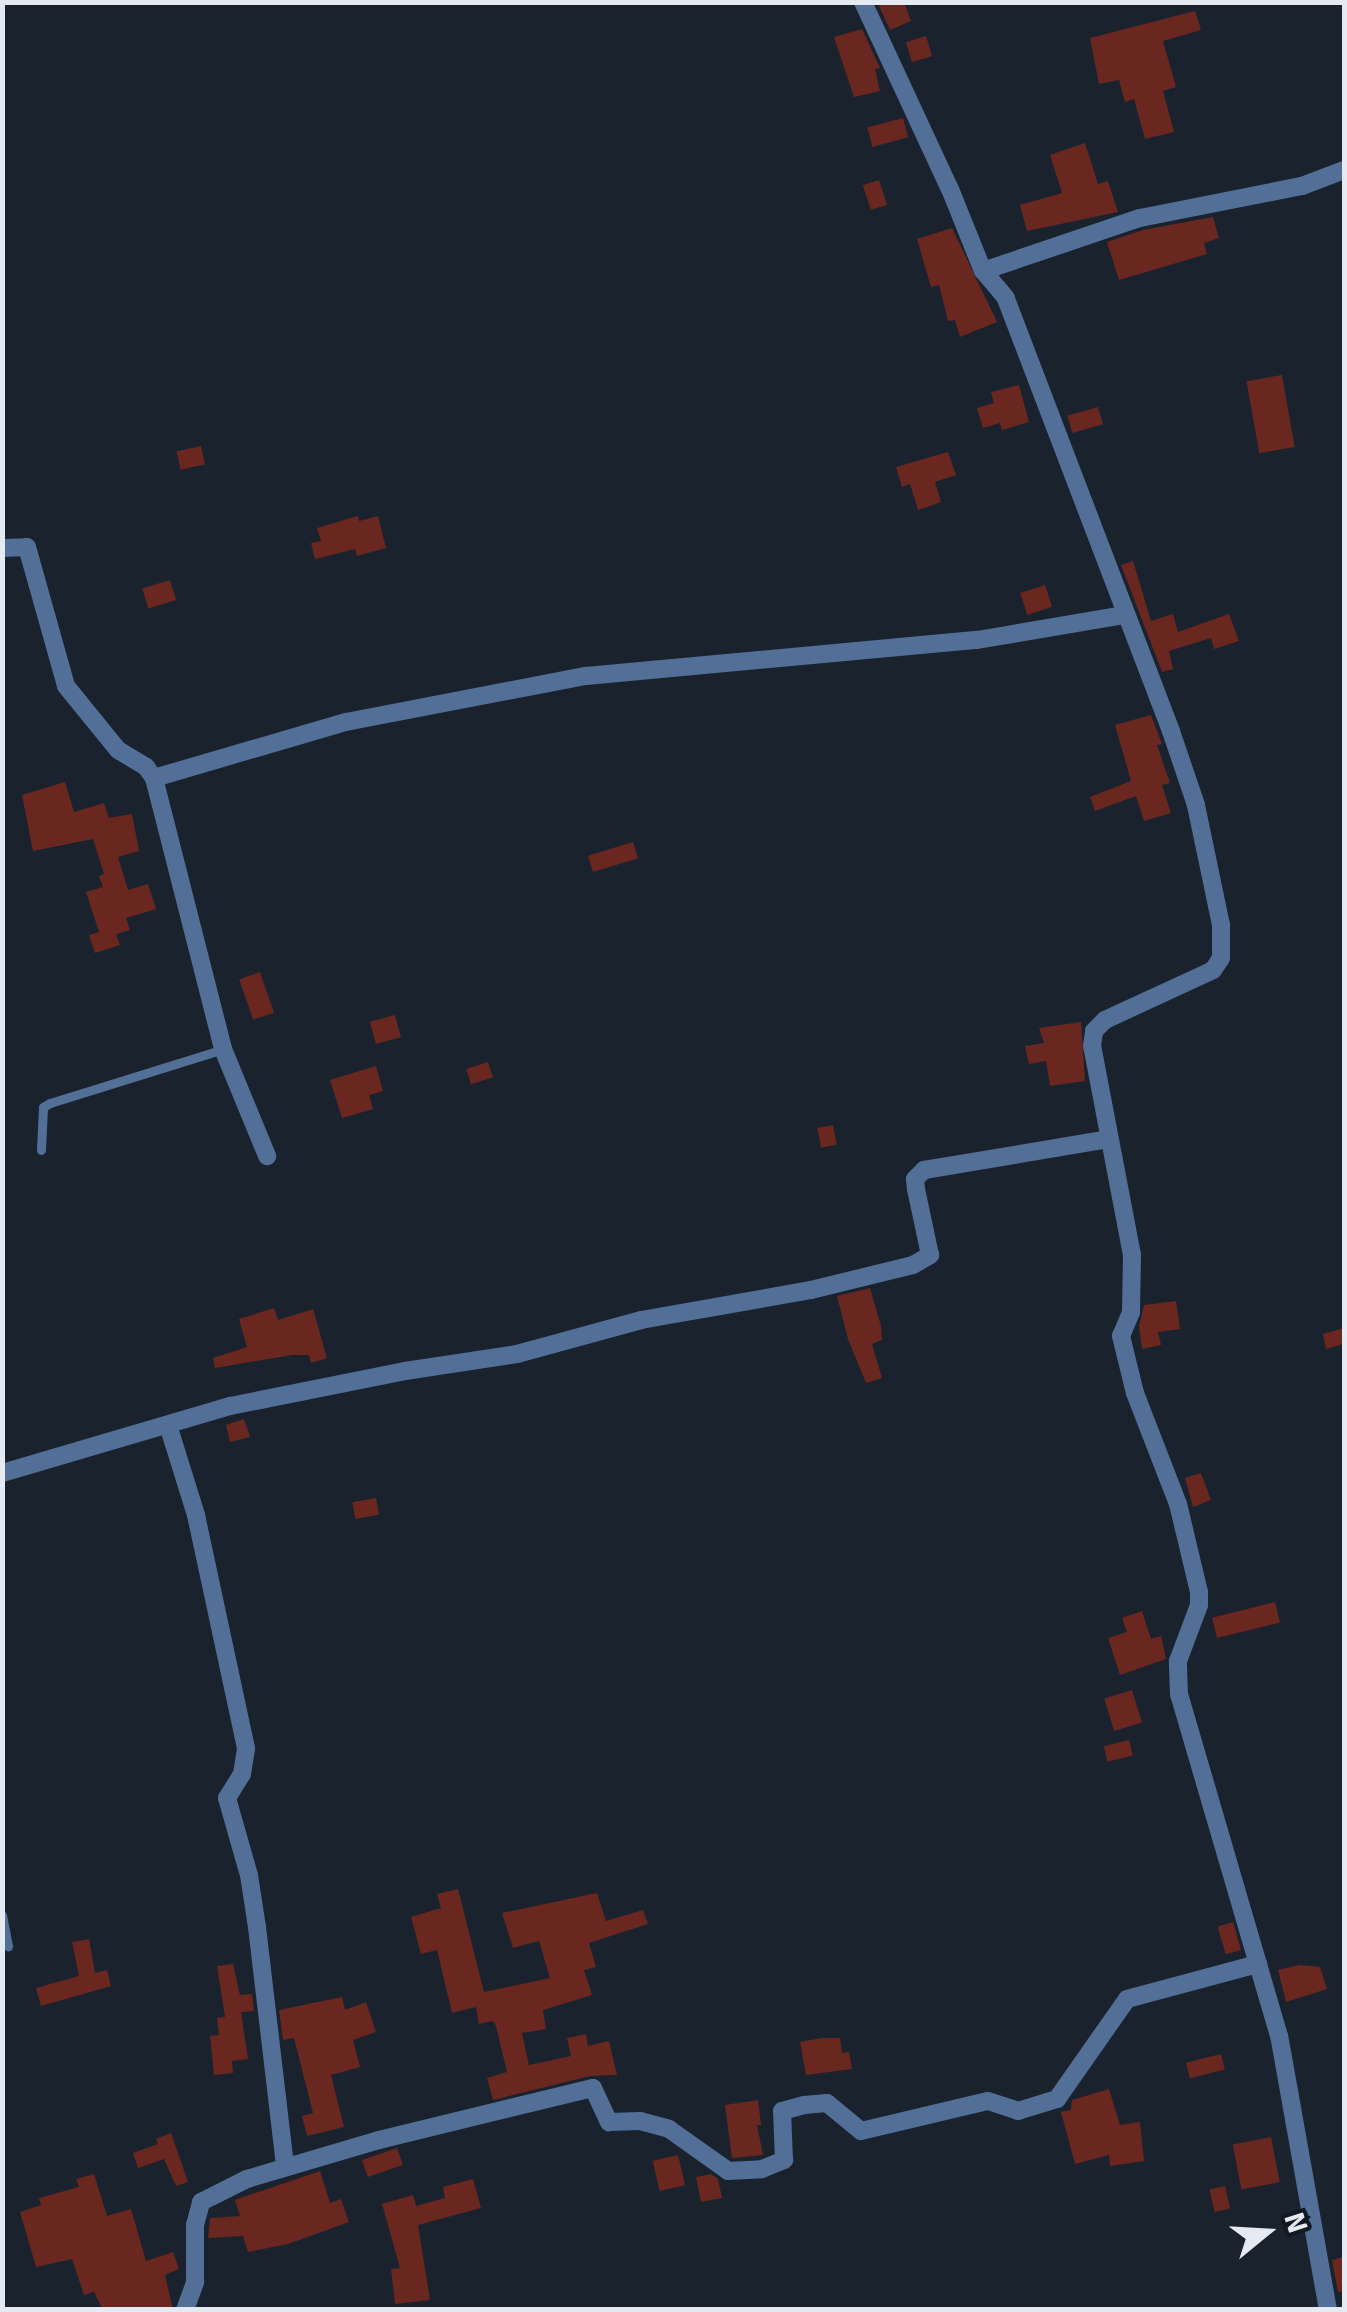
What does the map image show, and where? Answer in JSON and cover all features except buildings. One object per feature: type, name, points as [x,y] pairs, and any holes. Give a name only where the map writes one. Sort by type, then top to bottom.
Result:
[{"type":"street","points":[[863,2],[983,270],[1006,298],[1196,805],[1221,925],[1221,958],[1213,970],[1123,1009],[1094,1030],[1092,1046],[1132,1254],[1131,1312],[1122,1336],[1135,1393],[1178,1504],[1199,1592],[1199,1605],[1178,1661],[1179,1695],[1258,1964],[1292,2102],[1328,2310]]},
{"type":"street","points":[[983,270],[1140,218],[1302,186],[1344,170]]},
{"type":"street","points":[[2,548],[27,547],[66,686],[118,750],[146,767],[154,778],[222,1049],[267,1156]]},
{"type":"street","points":[[154,778],[346,722],[586,676],[977,640],[1125,615]]},
{"type":"street","points":[[2,1473],[230,1406],[405,1370],[517,1354],[641,1320],[811,1290],[913,1265],[930,1255],[915,1179],[924,1170],[1109,1139]]},
{"type":"street","points":[[168,1425],[196,1515],[246,1748],[242,1774],[227,1798],[258,1927],[285,2167]]},
{"type":"street","points":[[185,2310],[195,2282],[194,2224],[201,2202],[211,2194],[285,2167],[593,2088],[610,2122],[640,2122],[668,2129],[728,2171],[762,2170],[784,2160],[782,2111],[804,2105],[827,2103],[861,2131],[988,2101],[1018,2111],[1057,2099],[1127,1999],[1258,1964]]},
{"type":"lane","points":[[41,1150],[43,1107],[50,1103],[222,1049]]},
{"type":"lane","points":[[2,1914],[8,1946]]}]
